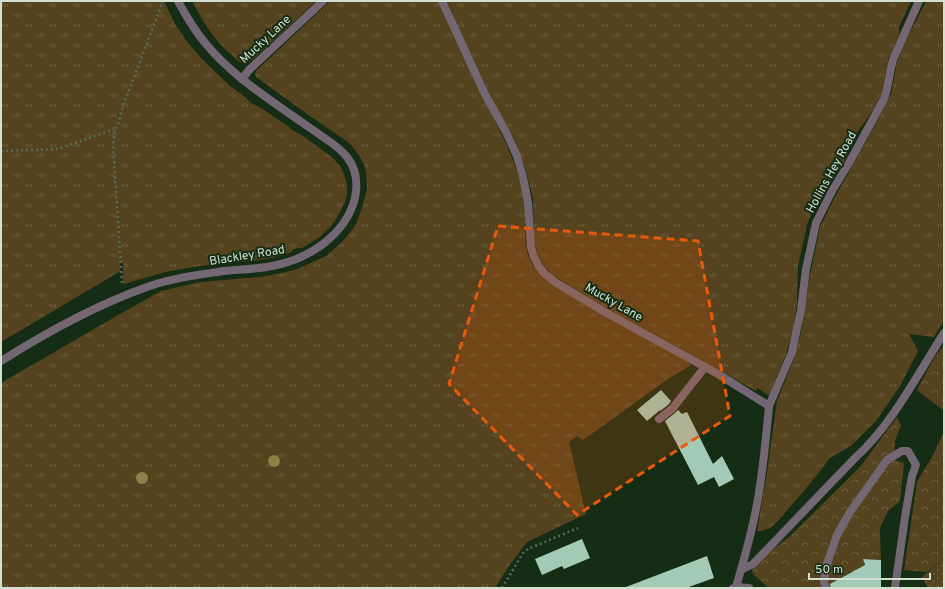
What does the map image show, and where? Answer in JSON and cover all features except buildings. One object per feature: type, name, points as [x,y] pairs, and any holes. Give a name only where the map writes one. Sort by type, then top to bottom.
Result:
[{"type":"street","name":"Blackley Road","points":[[1,360],[85,313],[123,296],[159,283],[225,271],[253,269],[287,263],[312,251],[327,240],[340,228],[351,210],[357,183],[354,170],[348,158],[337,146],[242,79],[217,56],[194,28],[178,1]]},
{"type":"street","name":"Mucky Lane","points":[[242,79],[249,70],[323,1]]},
{"type":"street","name":"Mucky Lane","points":[[442,1],[485,94],[506,132],[517,156],[528,202],[531,247],[534,257],[544,273],[555,282],[604,312],[718,374],[769,406]]},
{"type":"street","name":"Hollins Hey Road","points":[[769,406],[792,352],[801,310],[806,269],[816,223],[832,191],[884,99],[888,88],[891,66],[894,57],[919,1]]},
{"type":"street","points":[[741,570],[753,564],[866,448],[883,428],[903,399],[944,333]]},
{"type":"street","points":[[659,419],[672,409],[705,367]]},
{"type":"street","points":[[749,588],[735,588],[757,505],[769,406]]},
{"type":"street","points":[[826,588],[824,582],[826,567],[837,535],[850,512],[887,460],[902,451],[908,451],[916,465],[912,476],[904,517],[895,588]]},
{"type":"path","points":[[121,273],[113,146],[115,129],[163,1]]},
{"type":"path","points":[[1,151],[58,149],[115,129]]},
{"type":"path","points":[[502,588],[523,553],[528,549],[578,528]]},
{"type":"highlighted area","points":[[498,226],[698,241],[730,416],[577,515],[449,384]]},
{"type":"green space","points":[[1,1],[162,1],[165,3],[175,24],[188,43],[230,86],[251,103],[303,136],[332,157],[340,166],[347,185],[347,194],[338,216],[332,225],[320,237],[302,248],[292,250],[292,252],[272,258],[200,266],[165,272],[124,284],[123,263],[120,263],[119,272],[1,342]]},
{"type":"green space","points":[[192,1],[316,1],[252,60],[248,63],[244,63],[236,59],[214,37]]},
{"type":"green space","points":[[330,1],[438,1],[514,163],[519,177],[525,206],[525,237],[527,252],[533,266],[544,277],[688,362],[690,366],[668,379],[583,440],[577,436],[569,442],[586,514],[527,542],[509,566],[496,588],[1,588],[1,383],[161,291],[200,282],[260,277],[297,269],[326,256],[342,242],[356,224],[367,189],[364,164],[358,154],[345,140],[256,77],[255,74],[256,71]]},
{"type":"green space","points":[[447,1],[911,1],[899,27],[899,35],[889,57],[881,95],[874,109],[858,131],[843,164],[828,184],[807,225],[798,266],[797,303],[793,331],[786,354],[769,396],[757,388],[756,391],[610,310],[553,275],[546,268],[539,258],[534,240],[533,199],[526,170],[514,138],[497,109]]},
{"type":"green space","points":[[926,1],[944,1],[944,320],[934,337],[909,334],[918,351],[900,386],[876,421],[851,446],[830,458],[777,522],[770,528],[757,531],[777,401],[793,361],[801,333],[810,275],[820,227],[891,94],[897,62],[901,50]]},
{"type":"green space","points":[[944,345],[944,411],[917,390],[934,358]]},
{"type":"green space","points":[[897,417],[901,425],[895,441],[894,460],[904,463],[900,501],[888,511],[880,528],[881,560],[863,559],[867,576],[858,581],[853,571],[837,580],[842,588],[769,588],[753,574],[752,569],[768,553],[789,537],[860,467]]},
{"type":"green space","points":[[944,432],[944,559],[927,572],[904,570],[917,482],[932,457]]},
{"type":"green space","points":[[944,559],[944,588],[928,588],[922,577]]}]
